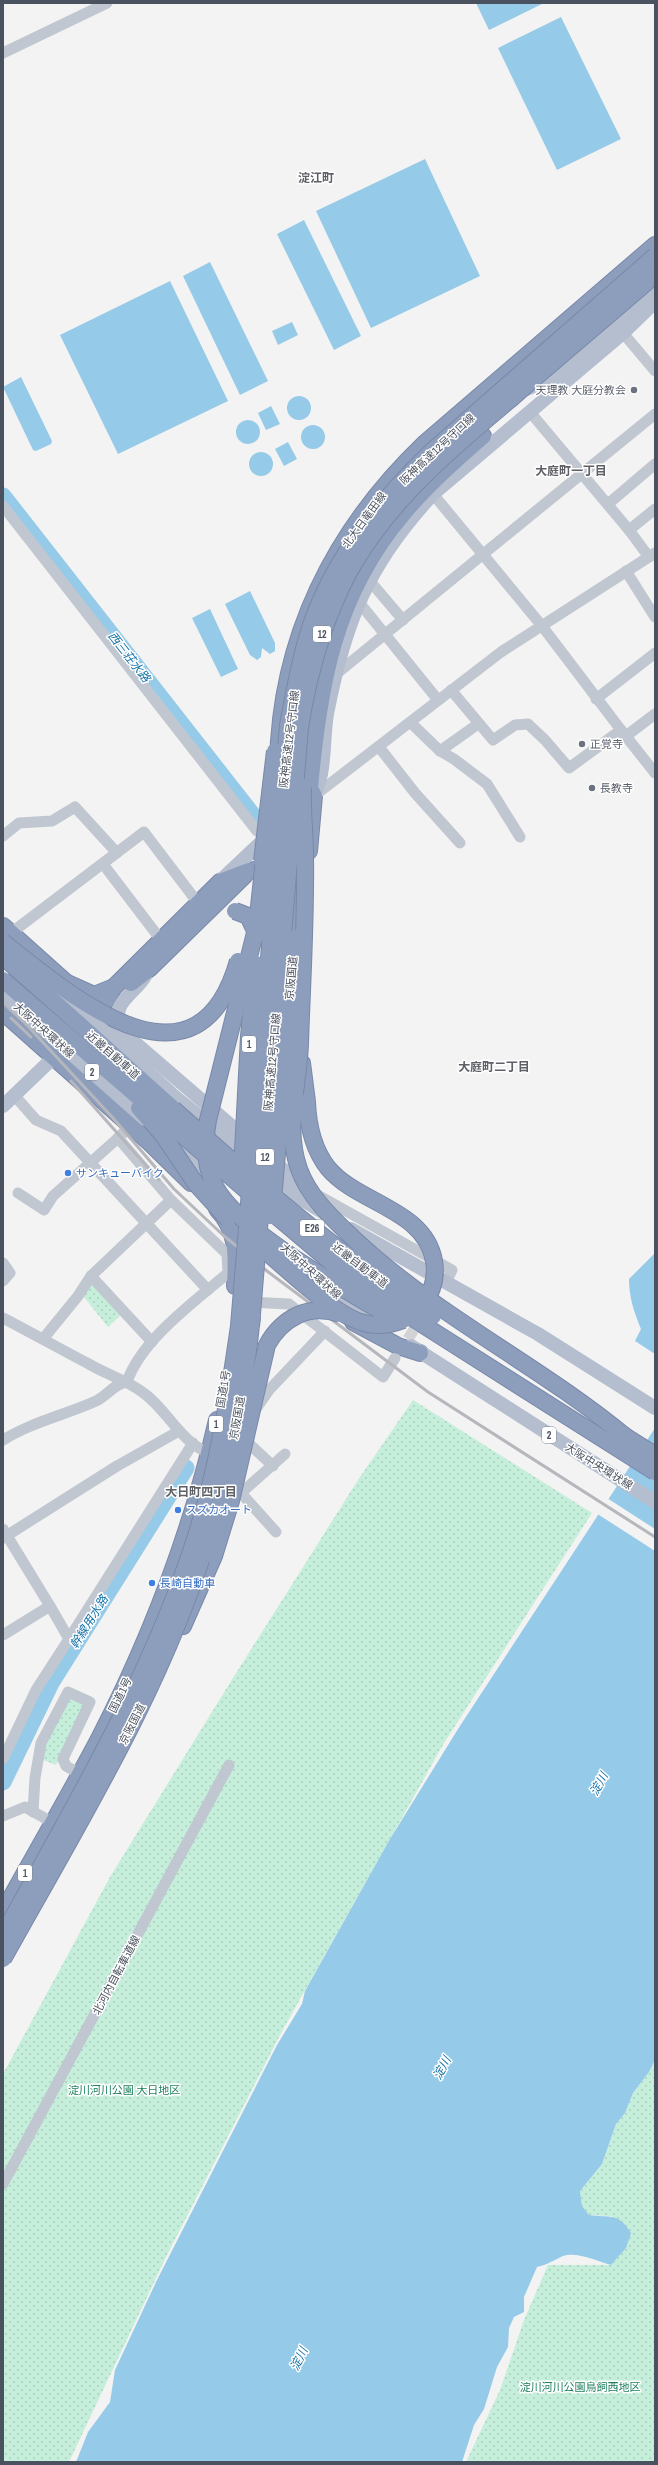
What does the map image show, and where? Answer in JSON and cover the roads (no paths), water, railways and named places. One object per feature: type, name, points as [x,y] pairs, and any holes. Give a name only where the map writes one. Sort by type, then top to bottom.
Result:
[{"type":"highway","points":[[277,798],[278,740],[295,650],[310,604],[332,558],[370,502],[425,443],[655,245]]},
{"type":"highway","name":"阪神高速12号守口線","points":[[261,1125],[288,725],[296,684],[320,603],[346,554],[366,524],[397,486],[432,451],[655,256]]},
{"type":"highway","name":"阪神高速12号守口線","points":[[261,1125],[300,727],[311,670],[323,628],[340,590],[360,555],[391,511],[440,460],[655,275]]},
{"type":"highway","points":[[314,796],[310,788],[316,728],[328,660],[343,614],[368,563],[392,528],[430,484],[543,383],[597,325]]},
{"type":"highway","points":[[320,603],[301,640],[289,683],[274,759],[257,925],[206,1132],[206,1159],[216,1187],[235,1212],[291,1254],[450,1352],[535,1398]]},
{"type":"highway","points":[[311,670],[303,794],[305,856],[300,1049],[292,1122],[294,1150],[303,1178],[322,1206],[372,1256],[419,1293],[595,1411],[626,1437]]},
{"type":"highway","name":"1","points":[[297,903],[311,838],[314,796]]},
{"type":"highway","points":[[5,935],[72,995],[118,1022],[150,1032],[166,1033],[185,1029],[208,1017],[228,990],[240,957],[265,851]]},
{"type":"highway","name":"京阪国道","points":[[3,1934],[125,1713],[164,1624],[197,1533],[210,1487],[274,1188],[297,903],[295,883],[286,871],[269,866],[249,870],[220,882],[114,987],[99,1012],[53,1058]]},
{"type":"highway","name":"京阪国道","points":[[99,1012],[106,1008],[140,974],[149,969],[249,870]]},
{"type":"highway","name":"1","points":[[199,919],[219,912],[236,911],[248,916],[256,930],[258,938],[244,1124],[245,1326]]},
{"type":"highway","points":[[5,935],[65,982],[99,1012]]},
{"type":"highway","name":"近畿自動車道","points":[[3,957],[326,1239],[391,1288],[655,1455]]},
{"type":"highway","name":"近畿自動車道","points":[[3,980],[106,1070],[128,1086],[275,1216],[338,1268],[535,1398],[655,1472]]},
{"type":"highway","points":[[65,982],[94,995],[114,987]]},
{"type":"highway","name":"1","points":[[3,1012],[53,1058]]},
{"type":"highway","points":[[106,1070],[122,1091],[156,1127],[196,1184],[230,1221],[340,1312],[363,1323],[380,1325],[397,1322],[419,1310],[431,1290],[435,1273],[431,1249],[414,1226],[349,1187],[336,1176],[321,1158],[310,1130],[300,1049]]},
{"type":"highway","name":"国道1号","points":[[47,1827],[80,1774],[118,1699],[149,1631],[179,1549],[223,1398],[234,1326],[236,1251],[230,1226],[216,1207],[149,1142],[53,1058]]},
{"type":"highway","name":"12","points":[[257,1189],[261,1125]]},
{"type":"highway","points":[[149,1142],[279,1251],[331,1289]]},
{"type":"highway","name":"1","points":[[245,1326],[257,1189]]},
{"type":"highway","name":"1","points":[[156,1674],[189,1615],[214,1556],[231,1501],[266,1345],[280,1326],[297,1315],[323,1310],[345,1310],[398,1346],[420,1353]]},
{"type":"highway","name":"京阪国道","points":[[3,1959],[112,1762],[156,1674],[193,1583],[222,1489],[240,1399],[245,1326]]},
{"type":"highway","name":"1","points":[[3,1912],[47,1827]]},
{"type":"main road","name":"北大日竜田線","points":[[282,832],[277,798],[290,680],[301,638],[314,605],[336,559],[361,520],[392,482],[452,422],[487,402],[535,386],[574,364],[655,292]]},
{"type":"main road","points":[[249,870],[314,796],[320,783],[325,727],[344,639],[358,601],[369,580],[408,521],[433,494],[623,333],[655,302]]},
{"type":"main road","points":[[220,882],[282,832]]},
{"type":"main road","points":[[5,935],[176,1097],[295,1195],[374,1243],[538,1334],[655,1408]]},
{"type":"main road","points":[[144,1052],[120,1024],[118,1014],[120,1004],[143,979],[149,969]]},
{"type":"main road","name":"大阪中央環状線","points":[[3,993],[181,1151],[331,1289],[345,1310]]},
{"type":"main road","points":[[99,1012],[301,1186],[374,1243]]},
{"type":"main road","points":[[78,1034],[302,1227],[324,1255],[345,1310]]},
{"type":"main road","points":[[3,1106],[53,1058]]},
{"type":"main road","name":"大阪中央環状線","points":[[420,1353],[655,1502]]},
{"type":"street","points":[[3,53],[107,3]]},
{"type":"street","points":[[623,333],[655,371]]},
{"type":"street","points":[[314,796],[501,652],[652,555],[629,530],[530,412]]},
{"type":"street","points":[[335,675],[386,635],[655,414]]},
{"type":"street","points":[[608,504],[655,464]]},
{"type":"street","points":[[433,494],[485,554],[655,774]]},
{"type":"street","points":[[3,506],[257,831]]},
{"type":"street","points":[[629,530],[655,509]]},
{"type":"street","points":[[626,571],[655,617]]},
{"type":"street","points":[[369,580],[403,620]]},
{"type":"street","points":[[358,601],[438,700]]},
{"type":"street","points":[[596,699],[655,653]]},
{"type":"street","points":[[451,690],[492,740],[515,725],[528,724],[545,740],[569,768],[655,714]]},
{"type":"street","points":[[410,722],[440,751],[454,759],[487,784],[520,837]]},
{"type":"street","points":[[440,751],[478,724]]},
{"type":"street","points":[[379,747],[415,793],[460,843]]},
{"type":"street","points":[[3,836],[20,823],[52,821],[75,807],[117,853]]},
{"type":"street","points":[[5,935],[103,864],[144,832],[198,903]]},
{"type":"street","points":[[103,864],[161,940]]},
{"type":"street","points":[[14,1095],[36,1120],[61,1131],[208,1290]]},
{"type":"street","points":[[18,1193],[44,1210],[53,1196],[130,1126]]},
{"type":"street","points":[[118,1138],[171,1200],[227,1254],[228,1272],[152,1342],[130,1373],[127,1382]]},
{"type":"street","points":[[301,1186],[451,1273]]},
{"type":"street","points":[[43,1339],[78,1296],[90,1276],[171,1200]]},
{"type":"street","points":[[3,1263],[10,1273],[3,1281]]},
{"type":"street","points":[[90,1276],[152,1342]]},
{"type":"street","points":[[234,1301],[289,1304],[383,1377],[395,1358]]},
{"type":"street","points":[[3,1318],[88,1364],[127,1382],[146,1394],[179,1432],[192,1443],[208,1453],[228,1456]]},
{"type":"street","points":[[276,1532],[241,1493],[233,1481],[228,1456],[242,1437],[265,1395],[325,1331]]},
{"type":"street","points":[[3,1440],[22,1429],[66,1414],[100,1399],[122,1382],[127,1382]]},
{"type":"street","points":[[70,1639],[4,1534],[117,1466],[179,1432]]},
{"type":"street","points":[[242,1437],[273,1466]]},
{"type":"street","points":[[3,1759],[36,1690],[70,1639],[192,1443]]},
{"type":"street","points":[[241,1493],[285,1454]]},
{"type":"street","points":[[3,1635],[50,1606]]},
{"type":"street","points":[[33,1812],[35,1778],[41,1743],[68,1692],[90,1702],[63,1758],[66,1766],[80,1774]]},
{"type":"street","name":"北河内自転車道線","points":[[3,2184],[229,1765]]},
{"type":"street","points":[[3,1816],[25,1807],[33,1812],[47,1827],[3,1898]]},
{"type":"water","points":[[476,3],[544,3],[489,30]]},
{"type":"water","points":[[561,17],[621,139],[557,170],[498,48]]},
{"type":"water","points":[[425,159],[480,276],[371,328],[316,211]]},
{"type":"water","points":[[304,220],[361,336],[334,350],[277,234]]},
{"type":"water","points":[[210,262],[268,381],[240,395],[183,276]]},
{"type":"water","points":[[170,281],[228,401],[118,454],[60,335]]},
{"type":"water","points":[[292,322],[298,335],[278,345],[272,331]]},
{"type":"water","points":[[21,377],[52,441],[51,444],[36,451],[33,450],[3,387]]},
{"type":"water","points":[[299,396],[308,399],[311,408],[308,417],[299,420],[290,417],[287,408],[290,399]]},
{"type":"water","points":[[271,406],[280,424],[266,430],[258,413]]},
{"type":"water","points":[[248,420],[257,423],[260,432],[257,441],[248,444],[239,441],[236,432],[239,423]]},
{"type":"water","points":[[313,425],[322,428],[325,437],[322,446],[313,449],[304,446],[301,437],[304,428]]},
{"type":"water","points":[[288,442],[297,459],[284,466],[275,449]]},
{"type":"water","points":[[261,452],[269,456],[273,464],[269,472],[261,476],[253,472],[249,464],[253,456]]},
{"type":"water","points":[[250,591],[275,643],[275,651],[270,654],[262,648],[261,657],[257,660],[250,655],[225,604]]},
{"type":"water","points":[[210,609],[238,669],[221,677],[192,618]]},
{"type":"water","points":[[655,1253],[655,1354],[635,1341],[641,1329],[632,1304],[629,1279]]},
{"type":"water","name":"淀川","points":[[655,1428],[655,2060],[649,2072],[633,2093],[625,2113],[616,2124],[602,2164],[580,2191],[582,2206],[589,2215],[613,2217],[618,2219],[626,2226],[631,2233],[626,2248],[611,2265],[587,2257],[568,2255],[537,2267],[524,2297],[524,2312],[514,2317],[509,2328],[508,2347],[497,2367],[484,2409],[474,2425],[462,2462],[76,2462],[88,2432],[110,2402],[115,2370],[157,2280],[277,2045],[302,2004],[305,1991],[390,1839],[458,1729]]},
{"type":"waterway","name":"西三荘水路","points":[[3,496],[255,818]]},
{"type":"waterway","name":"幹線用水路","points":[[3,1782],[51,1683],[186,1468]]},
{"type":"tunnel","points":[[399,1353],[422,1317]]},
{"type":"railway","points":[[3,1003],[25,1023],[113,1118],[174,1189],[224,1236],[267,1271],[428,1392],[655,1537]]},
{"type":"railway","points":[[11,1018],[31,1037]]},
{"type":"railway","points":[[71,1081],[159,1180]]},
{"type":"place","name":"天理教 大庭分教会","points":[[634,390]]},
{"type":"place","name":"正覚寺","points":[[582,744]]},
{"type":"place","name":"長教寺","points":[[592,788]]},
{"type":"place","name":"サンキューバイク","points":[[68,1173]]},
{"type":"place","name":"スズカオート","points":[[178,1510]]},
{"type":"place","name":"長崎自動車","points":[[152,1583]]},
{"type":"district","name":"淀江町","points":[[316,178]]},
{"type":"district","name":"大庭町一丁目","points":[[571,471]]},
{"type":"district","name":"大庭町二丁目","points":[[494,1067]]},
{"type":"district","name":"大日町四丁目","points":[[201,1492]]},
{"type":"park label","name":"淀川河川公園 大日地区","points":[[124,2090]]},
{"type":"park label","name":"淀川河川公園鳥飼西地区","points":[[580,2387]]}]
